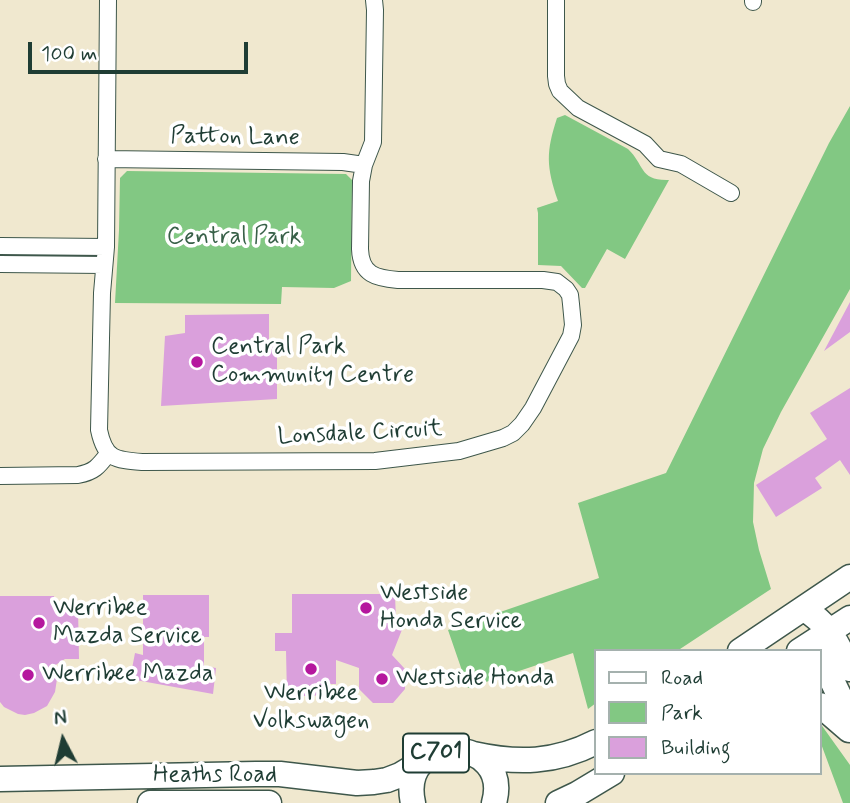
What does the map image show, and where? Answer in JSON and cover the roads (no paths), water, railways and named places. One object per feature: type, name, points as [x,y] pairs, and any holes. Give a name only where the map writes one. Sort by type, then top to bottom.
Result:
[{"type":"main road","points":[[743,649],[850,577]]},
{"type":"main road","points":[[804,608],[822,641],[850,730]]},
{"type":"main road","points":[[822,641],[850,669]]},
{"type":"main road","points":[[822,707],[850,730]]},
{"type":"main road","name":"C701","points":[[413,803],[413,779],[420,766],[425,760],[444,750],[462,750],[509,761],[531,761],[565,755],[594,743]]},
{"type":"main road","name":"C701","points":[[473,754],[482,760],[494,777],[494,803]]},
{"type":"main road","name":"Heaths Road","points":[[0,779],[280,774],[364,783],[393,778],[425,760]]},
{"type":"main road","points":[[558,803],[609,775]]},
{"type":"main road","name":"Heaths Road","points":[[150,803],[269,803]]},
{"type":"street","points":[[0,476],[89,473],[98,467],[108,454],[102,444],[99,430],[102,293],[106,247],[108,0]]},
{"type":"street","name":"Lonsdale Circuit","points":[[108,454],[122,461],[142,462],[375,461],[459,451],[503,438],[522,424],[533,408],[571,336],[571,304],[566,289],[557,282],[542,280],[383,278],[370,274],[360,258],[361,181],[373,142],[374,0]]},
{"type":"street","points":[[556,0],[556,76],[560,91],[578,107],[645,144],[659,159],[681,164],[731,193]]},
{"type":"street","name":"Patton Lane","points":[[106,159],[343,162],[364,165]]},
{"type":"street","points":[[0,246],[106,247]]},
{"type":"street","points":[[0,264],[104,265]]},
{"type":"place","name":"Central Park Community Centre","points":[[197,362]]},
{"type":"place","name":"Westside Honda Service","points":[[366,608]]},
{"type":"place","name":"Werribee Mazda Service","points":[[39,623]]},
{"type":"place","name":"Werribee Volkswagen","points":[[311,669]]},
{"type":"place","name":"Werribee Mazda","points":[[28,675]]},
{"type":"place","name":"Westside Honda","points":[[382,679]]},
{"type":"park label","name":"Central Park","points":[[234,238]]}]
